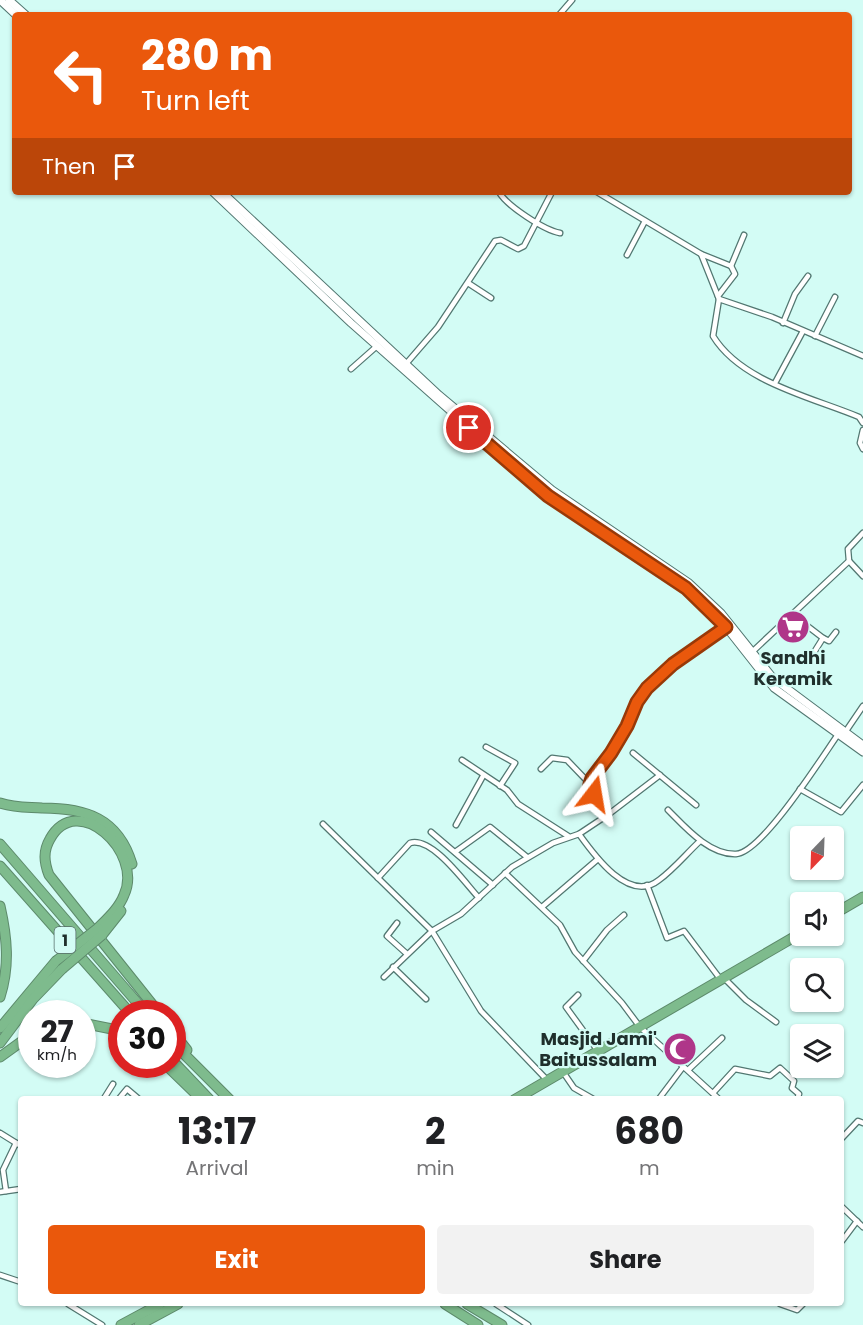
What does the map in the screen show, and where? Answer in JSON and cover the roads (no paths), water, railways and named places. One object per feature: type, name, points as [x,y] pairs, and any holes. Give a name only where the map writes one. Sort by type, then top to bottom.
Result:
[{"type":"highway","points":[[0,803],[21,808],[73,810],[97,817],[112,828],[127,846],[133,869],[129,898],[100,931],[59,965],[0,1028]]},
{"type":"highway","points":[[100,931],[124,895],[128,868],[120,848],[100,829],[79,821],[65,824],[53,833],[46,845],[44,859],[50,874],[149,1000]]},
{"type":"highway","name":"1","points":[[0,844],[135,1000]]},
{"type":"highway","name":"1","points":[[0,866],[119,1000]]},
{"type":"highway","points":[[844,908],[863,897]]},
{"type":"highway","points":[[0,906],[8,951],[5,982],[0,997]]},
{"type":"highway","points":[[521,1096],[790,939]]},
{"type":"highway","points":[[0,1043],[59,965]]},
{"type":"highway","points":[[0,1057],[18,1045]]},
{"type":"highway","points":[[186,1048],[210,1080]]},
{"type":"highway","points":[[186,1056],[226,1096]]},
{"type":"highway","points":[[186,1075],[206,1096]]},
{"type":"highway","points":[[179,1078],[198,1096]]},
{"type":"highway","points":[[121,1325],[156,1306]]},
{"type":"highway","points":[[139,1325],[174,1306]]},
{"type":"highway","points":[[448,1306],[478,1325]]},
{"type":"highway","points":[[470,1306],[502,1325]]},
{"type":"street","points":[[0,0],[13,12]]},
{"type":"street","points":[[9,0],[23,12]]},
{"type":"street","points":[[562,12],[572,0]]},
{"type":"street","points":[[216,195],[376,346],[404,366],[552,490],[689,583],[721,613],[749,655]]},
{"type":"street","points":[[225,195],[404,366],[548,496],[678,581],[726,627],[785,692],[863,745]]},
{"type":"street","points":[[501,195],[506,202],[560,233]]},
{"type":"street","points":[[404,366],[438,327],[495,241],[501,240],[521,248],[538,222],[551,195]]},
{"type":"street","points":[[602,195],[701,254],[731,266],[735,274],[718,297]]},
{"type":"street","points":[[627,255],[645,221]]},
{"type":"street","points":[[731,266],[744,235]]},
{"type":"street","points":[[701,254],[718,297],[714,338],[735,363],[775,383],[859,417],[863,423]]},
{"type":"street","points":[[783,323],[795,294],[808,276]]},
{"type":"street","points":[[468,283],[491,298]]},
{"type":"street","points":[[718,297],[863,356]]},
{"type":"street","points":[[815,336],[835,297]]},
{"type":"street","points":[[775,383],[803,331]]},
{"type":"street","points":[[351,369],[376,346]]},
{"type":"street","points":[[863,430],[860,443],[863,449]]},
{"type":"street","points":[[863,533],[848,549],[849,561],[863,576]]},
{"type":"street","points":[[749,655],[849,561]]},
{"type":"street","points":[[793,615],[829,641],[836,632]]},
{"type":"street","points":[[590,784],[627,726],[641,695],[673,664],[726,627]]},
{"type":"street","points":[[813,654],[823,638]]},
{"type":"street","points":[[668,810],[699,841],[734,854],[745,851],[764,836],[863,706]]},
{"type":"street","points":[[842,731],[863,752]]},
{"type":"street","points":[[486,747],[515,763],[500,786]]},
{"type":"street","points":[[633,753],[696,805]]},
{"type":"street","points":[[541,769],[552,758],[567,760],[590,784],[592,791],[609,814]]},
{"type":"street","points":[[462,760],[500,786],[518,804],[568,836]]},
{"type":"street","points":[[384,976],[432,931],[461,914],[505,873],[527,857],[568,836],[579,834],[660,775]]},
{"type":"street","points":[[456,825],[483,776]]},
{"type":"street","points":[[800,789],[841,812],[863,785]]},
{"type":"street","points":[[323,824],[432,931],[481,1011],[548,1081]]},
{"type":"street","points":[[455,852],[489,828],[527,857]]},
{"type":"street","points":[[431,832],[493,885]]},
{"type":"street","points":[[440,838],[446,832]]},
{"type":"street","points":[[579,834],[598,859],[616,876],[635,884],[647,885],[658,882],[699,841]]},
{"type":"street","points":[[378,878],[410,843],[420,842],[436,851],[479,898]]},
{"type":"street","points":[[542,907],[598,859]]},
{"type":"street","points":[[505,873],[562,928],[570,945],[622,1003],[640,1027],[716,1096]]},
{"type":"street","points":[[647,885],[667,938],[684,931],[723,979],[746,1000],[776,1022]]},
{"type":"street","points":[[583,961],[607,930],[624,915]]},
{"type":"street","points":[[397,923],[387,936],[407,954]]},
{"type":"street","points":[[393,967],[426,999]]},
{"type":"street","points":[[578,995],[566,1008],[598,1051]]},
{"type":"street","points":[[662,1096],[686,1069],[722,1038]]},
{"type":"street","points":[[713,1093],[735,1069],[770,1077],[780,1068],[794,1081],[792,1088],[798,1096]]},
{"type":"street","points":[[563,1072],[574,1088],[588,1096]]},
{"type":"street","points":[[106,1096],[113,1084]]},
{"type":"street","points":[[121,1096],[127,1089],[135,1096]]},
{"type":"street","points":[[844,1136],[858,1120],[863,1123]]},
{"type":"street","points":[[0,1133],[18,1145],[3,1170],[3,1192],[18,1190]]},
{"type":"street","points":[[844,1209],[861,1224],[844,1239]]},
{"type":"street","points":[[0,1275],[18,1281]]},
{"type":"street","points":[[71,1306],[102,1325]]},
{"type":"street","points":[[499,1306],[528,1325]]},
{"type":"street","points":[[786,1306],[797,1310],[801,1306]]},
{"type":"place","name":"Sandhi Keramik","points":[[793,627]]},
{"type":"place","name":"Masjid Jami' Baitussalam","points":[[680,1049]]}]
